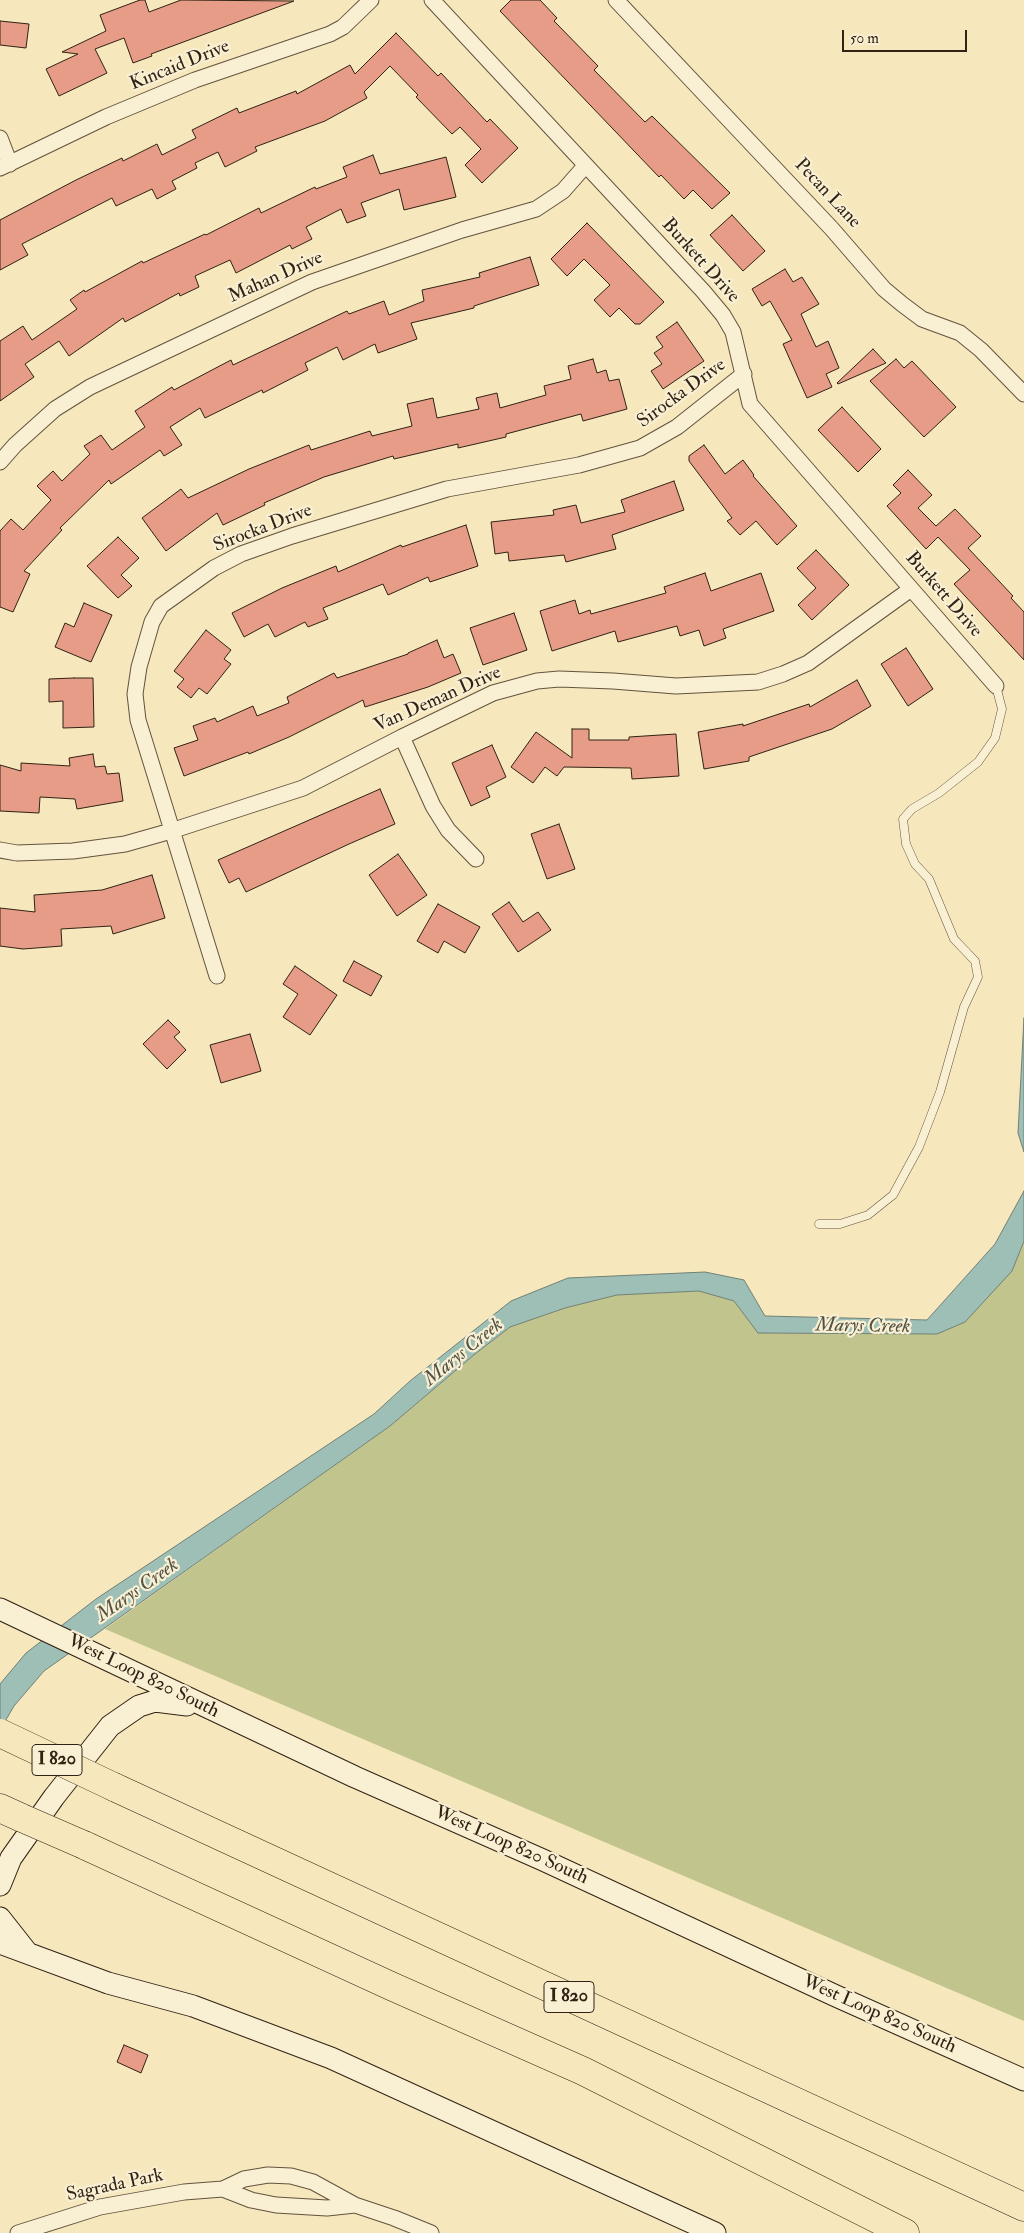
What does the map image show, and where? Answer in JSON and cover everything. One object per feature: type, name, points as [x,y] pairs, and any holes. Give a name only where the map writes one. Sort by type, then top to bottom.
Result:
[{"type":"highway","name":"I 820","points":[[0,1733],[1024,2208]]},
{"type":"highway","points":[[0,1808],[583,2071],[905,2233]]},
{"type":"main road","name":"West Loop 820 South","points":[[0,1609],[355,1777],[543,1860],[836,1996],[1024,2080]]},
{"type":"main road","points":[[0,1885],[12,1858],[54,1797],[110,1726],[139,1706],[155,1701],[207,1708]]},
{"type":"main road","points":[[0,1918],[30,1955]]},
{"type":"main road","points":[[0,1943],[108,1983],[193,2006],[331,2058],[715,2233]]},
{"type":"street","name":"Kincaid Drive","points":[[5,166],[106,117],[195,80],[330,34],[343,27],[371,0]]},
{"type":"street","name":"Burkett Drive","points":[[432,0],[703,291],[723,315],[733,332],[750,404],[996,686]]},
{"type":"street","name":"Pecan Lane","points":[[616,0],[832,229],[884,289],[922,319],[960,333],[981,350],[1024,394]]},
{"type":"street","points":[[0,138],[5,166]]},
{"type":"street","name":"Mahan Drive","points":[[0,462],[15,445],[55,409],[90,387],[312,282],[462,230],[536,209],[563,191],[585,166]]},
{"type":"street","name":"Sirocka Drive","points":[[217,976],[138,720],[135,694],[139,667],[152,622],[161,606],[221,565],[241,554],[292,536],[447,490],[579,465],[640,448],[677,427],[744,374]]},
{"type":"street","name":"Van Deman Drive","points":[[0,850],[17,853],[73,851],[125,844],[171,831],[303,788],[402,737],[494,693],[537,681],[559,679],[613,680],[676,686],[758,682],[808,663],[911,588]]},
{"type":"street","points":[[402,737],[433,806],[448,830],[476,859]]},
{"type":"street","name":"Sagrada Park","points":[[18,2233],[100,2207],[184,2192],[223,2189],[244,2180],[268,2175],[291,2176],[313,2182],[355,2206],[394,2218],[431,2233]]},
{"type":"street","name":"Sagrada Park","points":[[223,2189],[251,2200],[276,2205],[327,2208],[355,2206]]},
{"type":"lane","points":[[819,1224],[840,1224],[868,1215],[893,1195],[919,1147],[940,1092],[964,1007],[978,977],[975,961],[954,939],[929,879],[915,864],[906,844],[903,818],[912,809],[939,793],[978,762],[995,738],[1002,709],[996,686]]},
{"type":"green space","points":[[1024,1241],[1024,2021],[105,1629],[390,1426],[510,1327],[565,1308],[617,1295],[699,1291],[734,1301],[759,1333],[937,1334],[1012,1271]]},
{"type":"water","points":[[1024,1018],[1024,1152],[1018,1133]]},
{"type":"water","name":"Marys Creek","points":[[1024,1191],[1024,1241],[1012,1271],[965,1322],[937,1334],[758,1333],[734,1301],[699,1291],[617,1295],[565,1308],[510,1327],[390,1426],[44,1671],[14,1706],[0,1730],[0,1684],[26,1653],[96,1599],[374,1414],[410,1381],[511,1301],[568,1278],[705,1272],[744,1280],[765,1316],[927,1320],[995,1244]]},
{"type":"building","points":[[140,0],[145,0],[149,12],[181,0],[294,1],[151,54],[152,56],[133,63],[124,38],[95,49],[107,73],[59,96],[46,69],[78,54],[62,52],[106,31],[100,15]]},
{"type":"building","points":[[511,0],[540,0],[557,18],[554,21],[598,66],[594,70],[645,122],[652,116],[730,193],[712,209],[693,190],[684,199],[661,175],[659,177],[500,11]]},
{"type":"building","points":[[0,21],[29,24],[26,48],[0,45]]},
{"type":"building","points":[[396,33],[438,76],[441,73],[487,122],[490,119],[518,148],[482,183],[465,165],[481,149],[460,127],[452,134],[416,97],[418,95],[390,66],[364,92],[367,98],[325,121],[255,147],[257,151],[225,167],[218,152],[195,163],[197,168],[172,181],[176,189],[157,199],[152,189],[116,206],[112,198],[22,244],[28,255],[0,270],[0,220],[122,158],[123,161],[157,144],[162,155],[196,138],[192,130],[237,108],[239,113],[296,91],[297,94],[350,65],[355,74]]},
{"type":"building","points":[[373,155],[380,174],[446,157],[456,197],[404,210],[399,189],[361,203],[366,216],[347,223],[341,209],[306,227],[312,239],[292,249],[290,245],[236,273],[230,260],[195,276],[199,287],[180,296],[179,293],[125,322],[123,318],[69,356],[59,341],[25,364],[34,377],[0,401],[0,341],[23,326],[32,340],[77,309],[70,300],[84,290],[85,292],[142,261],[143,263],[206,235],[259,208],[261,213],[315,187],[316,189],[347,177],[343,167]]},
{"type":"building","points":[[732,215],[765,251],[743,271],[710,235]]},
{"type":"building","points":[[587,223],[664,302],[640,324],[635,324],[619,308],[610,317],[594,300],[610,285],[584,259],[567,276],[551,259]]},
{"type":"building","points":[[530,257],[539,285],[474,306],[474,308],[411,323],[417,339],[378,353],[375,344],[343,360],[337,347],[305,363],[308,370],[263,393],[262,390],[205,418],[200,408],[170,427],[182,445],[164,456],[160,450],[111,484],[109,480],[60,528],[62,530],[24,571],[30,574],[13,612],[0,607],[0,531],[11,519],[23,530],[51,500],[37,486],[53,471],[62,481],[90,454],[84,446],[101,435],[112,450],[145,427],[135,411],[172,387],[174,390],[231,360],[233,365],[347,311],[349,314],[384,301],[389,315],[424,301],[422,290],[480,277],[479,273]]},
{"type":"building","points":[[785,269],[793,282],[802,277],[819,304],[801,314],[816,347],[828,341],[839,368],[826,374],[832,387],[807,398],[783,344],[792,340],[770,301],[762,306],[752,289]]},
{"type":"building","points":[[677,322],[704,361],[663,389],[651,371],[662,364],[654,353],[663,347],[656,337]]},
{"type":"building","points":[[873,349],[886,363],[837,383]]},
{"type":"building","points":[[593,359],[597,373],[606,370],[609,381],[619,379],[627,409],[583,421],[581,414],[506,434],[506,437],[458,448],[458,444],[394,459],[393,456],[324,477],[264,503],[265,505],[223,525],[217,513],[166,551],[142,518],[181,489],[188,498],[249,469],[309,445],[311,450],[370,431],[372,436],[412,426],[407,404],[433,398],[437,418],[479,409],[476,398],[497,393],[500,408],[546,395],[544,386],[571,379],[568,366]]},
{"type":"building","points":[[896,359],[904,368],[912,361],[956,407],[924,437],[870,381]]},
{"type":"building","points":[[842,407],[881,449],[858,472],[818,430]]},
{"type":"building","points":[[704,445],[725,474],[743,460],[753,476],[797,526],[777,545],[756,521],[740,535],[727,521],[732,518],[689,461],[689,456]]},
{"type":"building","points":[[908,470],[932,495],[918,508],[936,526],[955,509],[981,536],[968,548],[1013,596],[1011,598],[1024,612],[1024,660],[954,584],[970,570],[938,537],[926,549],[887,506],[901,493],[893,485]]},
{"type":"building","points":[[674,481],[684,510],[612,535],[616,549],[566,562],[564,555],[509,561],[508,552],[495,554],[491,522],[554,515],[553,510],[576,505],[581,523],[625,512],[621,500]]},
{"type":"building","points":[[466,525],[478,566],[430,582],[428,577],[388,595],[383,584],[323,608],[328,619],[308,627],[305,622],[275,637],[268,624],[244,637],[232,613],[282,588],[336,566],[338,572],[401,545],[402,547]]},
{"type":"building","points":[[118,537],[139,558],[121,575],[132,586],[118,598],[87,566]]},
{"type":"building","points":[[816,550],[849,585],[812,620],[798,605],[816,588],[797,568]]},
{"type":"building","points":[[705,573],[711,591],[761,573],[774,611],[723,629],[726,638],[704,646],[699,630],[680,636],[677,626],[618,642],[615,631],[552,651],[540,611],[575,600],[579,614],[590,610],[591,614],[666,593],[664,587]]},
{"type":"building","points":[[84,603],[112,615],[91,662],[55,647],[65,623],[74,627]]},
{"type":"building","points":[[514,613],[527,650],[483,665],[470,628]]},
{"type":"building","points":[[206,630],[231,650],[224,659],[231,664],[207,694],[199,688],[191,698],[177,687],[184,679],[174,671]]},
{"type":"building","points":[[437,640],[444,658],[453,654],[461,673],[428,687],[365,707],[363,700],[289,737],[249,754],[248,752],[184,776],[174,748],[198,740],[193,726],[215,718],[217,722],[253,706],[257,716],[289,703],[287,697],[334,673],[337,678],[408,654]]},
{"type":"building","points":[[906,648],[933,689],[908,706],[881,664]]},
{"type":"building","points":[[93,678],[94,727],[63,728],[63,701],[49,702],[49,679]]},
{"type":"building","points":[[857,680],[871,706],[832,729],[749,757],[749,761],[704,769],[698,732],[743,724],[743,726],[809,704],[810,707]]},
{"type":"building","points":[[572,729],[589,729],[589,740],[629,740],[629,737],[676,734],[679,776],[632,779],[631,768],[564,767],[557,776],[545,767],[533,783],[511,767],[536,732],[572,758]]},
{"type":"building","points":[[492,745],[506,777],[486,787],[490,797],[471,806],[452,763]]},
{"type":"building","points":[[93,754],[95,767],[105,766],[107,774],[119,773],[123,801],[77,809],[75,799],[40,797],[39,813],[0,811],[0,765],[21,771],[21,763],[70,766],[69,758]]},
{"type":"building","points":[[380,789],[395,824],[246,892],[239,878],[229,883],[218,860]]},
{"type":"building","points":[[559,824],[575,869],[547,879],[531,834]]},
{"type":"building","points":[[398,854],[427,895],[397,916],[369,875]]},
{"type":"building","points":[[152,875],[165,918],[113,934],[111,926],[61,929],[62,946],[23,949],[0,946],[0,908],[35,912],[34,895],[102,890]]},
{"type":"building","points":[[509,902],[523,922],[538,912],[551,930],[518,952],[492,914]]},
{"type":"building","points":[[438,904],[480,927],[465,953],[444,941],[438,953],[417,941]]},
{"type":"building","points":[[354,961],[382,976],[371,996],[343,981]]},
{"type":"building","points":[[295,966],[337,995],[310,1035],[283,1017],[298,994],[283,984]]},
{"type":"building","points":[[168,1020],[180,1032],[174,1037],[186,1050],[167,1069],[143,1044]]},
{"type":"building","points":[[250,1034],[261,1071],[221,1083],[210,1045]]},
{"type":"building","points":[[124,2045],[148,2055],[141,2073],[117,2062]]}]
